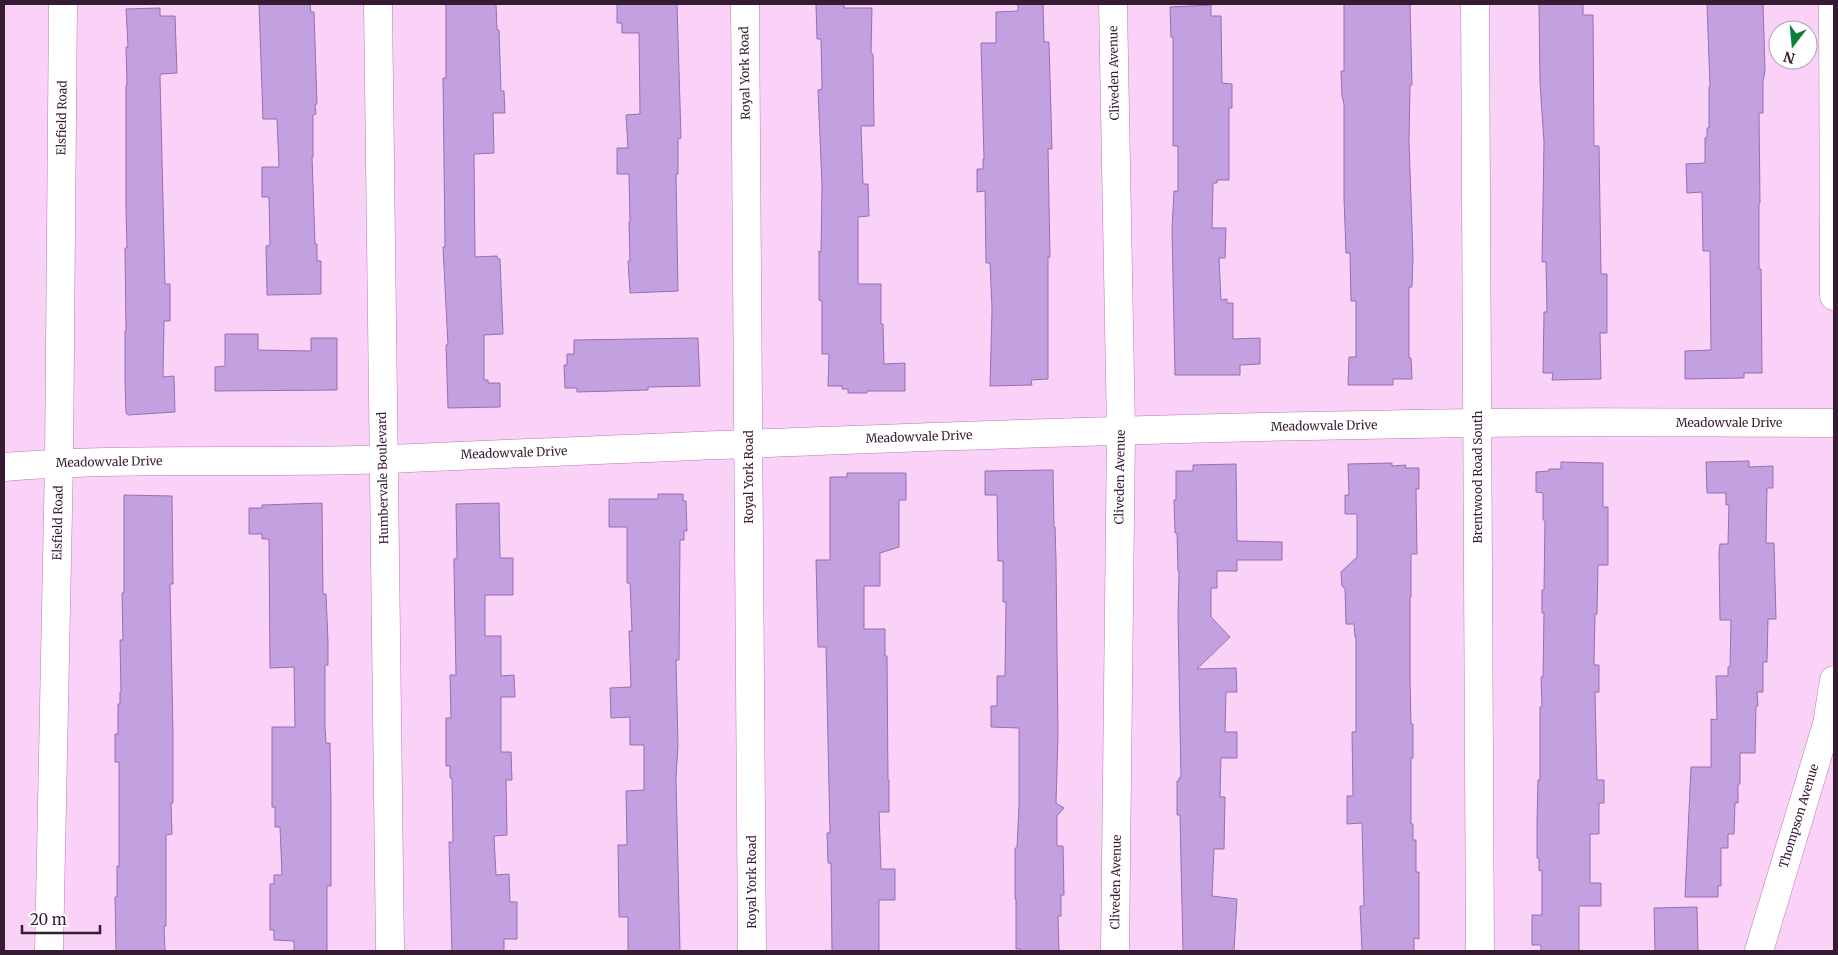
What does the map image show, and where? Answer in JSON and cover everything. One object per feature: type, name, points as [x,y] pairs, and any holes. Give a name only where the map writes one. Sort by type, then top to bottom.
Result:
[{"type":"street","name":"Elsfield Road","points":[[49,951],[59,462],[63,4]]},
{"type":"street","name":"Humbervale Boulevard","points":[[378,4],[390,951]]},
{"type":"street","name":"Royal York Road","points":[[744,4],[752,951]]},
{"type":"street","name":"Cliveden Avenue","points":[[1113,4],[1121,430],[1115,951]]},
{"type":"street","name":"Brentwood Road South","points":[[1475,4],[1480,951]]},
{"type":"street","points":[[1833,4],[1834,296]]},
{"type":"street","name":"Meadowvale Drive","points":[[4,467],[59,462],[383,459],[1121,430],[1478,423],[1834,423]]},
{"type":"street","name":"Thompson Avenue","points":[[1759,951],[1826,724],[1834,680]]},
{"type":"building","points":[[259,4],[310,4],[311,12],[314,12],[317,104],[315,105],[316,114],[313,115],[312,157],[315,244],[317,244],[317,261],[321,261],[321,294],[267,295],[266,246],[270,245],[269,197],[262,197],[262,167],[279,167],[277,119],[263,119]]},
{"type":"building","points":[[446,4],[496,4],[497,30],[499,30],[501,91],[504,91],[505,113],[493,113],[494,153],[474,154],[475,257],[497,256],[500,259],[503,334],[484,335],[484,380],[488,380],[488,383],[500,383],[500,407],[448,408],[446,345],[448,345],[443,247],[445,247],[443,78],[446,78]]},
{"type":"building","points":[[617,4],[677,4],[681,138],[678,139],[678,174],[676,174],[678,291],[630,293],[628,261],[630,261],[629,174],[617,174],[617,148],[628,148],[626,115],[640,114],[639,33],[622,33],[622,23],[617,23]]},
{"type":"building","points":[[816,4],[844,4],[844,8],[872,8],[871,52],[873,55],[874,126],[861,126],[863,184],[868,184],[869,216],[858,217],[858,284],[881,284],[884,364],[905,363],[905,391],[848,393],[848,389],[842,389],[842,386],[828,386],[829,354],[822,354],[822,301],[819,300],[822,185],[818,90],[822,89],[821,39],[817,39]]},
{"type":"building","points":[[1018,4],[1043,4],[1044,42],[1049,42],[1052,149],[1048,149],[1050,257],[1048,257],[1048,379],[1031,380],[1032,385],[990,386],[992,309],[990,263],[986,263],[985,191],[977,192],[977,169],[983,169],[984,159],[981,43],[996,43],[996,12],[1018,11]]},
{"type":"building","points":[[1344,4],[1410,4],[1412,85],[1410,85],[1409,141],[1413,257],[1412,287],[1409,287],[1409,358],[1411,358],[1412,379],[1393,379],[1393,385],[1348,385],[1349,357],[1356,357],[1356,301],[1351,301],[1350,253],[1346,253],[1344,104],[1341,71],[1344,71]]},
{"type":"building","points":[[1539,4],[1583,4],[1583,15],[1593,15],[1594,146],[1599,146],[1601,274],[1607,274],[1607,333],[1600,333],[1601,379],[1552,380],[1553,373],[1543,373],[1544,312],[1547,312],[1546,262],[1542,262],[1544,142],[1540,83]]},
{"type":"building","points":[[1707,4],[1763,4],[1765,71],[1763,81],[1763,113],[1759,113],[1759,269],[1761,269],[1762,373],[1744,373],[1744,378],[1685,379],[1685,351],[1711,350],[1710,251],[1703,251],[1702,192],[1687,193],[1686,164],[1705,163],[1705,138],[1707,137],[1707,128],[1709,128],[1710,87]]},
{"type":"building","points":[[1211,5],[1211,16],[1221,16],[1222,83],[1232,84],[1232,108],[1229,108],[1229,180],[1217,180],[1217,183],[1213,183],[1212,228],[1226,228],[1225,258],[1219,258],[1221,300],[1227,299],[1227,303],[1233,303],[1233,339],[1260,338],[1260,364],[1240,365],[1240,375],[1175,375],[1172,228],[1174,191],[1178,191],[1178,146],[1173,146],[1173,37],[1171,37],[1170,7]]},
{"type":"building","points":[[160,8],[160,16],[175,16],[177,73],[161,74],[160,76],[165,284],[170,284],[170,321],[164,321],[163,377],[174,376],[175,412],[128,415],[126,413],[125,381],[125,248],[127,248],[126,47],[128,47],[126,9]]},
{"type":"building","points":[[225,334],[258,334],[258,350],[311,351],[311,338],[337,338],[337,390],[215,391],[215,367],[225,366]]},
{"type":"building","points":[[698,338],[700,386],[648,387],[648,390],[577,392],[577,388],[565,388],[564,365],[567,365],[567,354],[574,354],[574,340]]},
{"type":"building","points":[[1749,461],[1749,467],[1773,466],[1773,488],[1767,488],[1766,543],[1774,543],[1776,619],[1768,619],[1767,662],[1763,662],[1763,692],[1757,692],[1755,753],[1740,753],[1740,784],[1738,784],[1738,803],[1735,803],[1734,834],[1728,834],[1728,848],[1721,848],[1721,886],[1718,886],[1718,897],[1685,897],[1691,767],[1711,767],[1711,719],[1717,720],[1716,676],[1728,676],[1728,667],[1730,667],[1731,620],[1720,620],[1719,552],[1720,544],[1728,544],[1729,505],[1726,505],[1726,493],[1707,493],[1706,462]]},
{"type":"building","points":[[1561,462],[1603,463],[1603,507],[1608,507],[1608,565],[1598,565],[1594,665],[1599,665],[1599,692],[1595,692],[1597,780],[1604,780],[1604,803],[1599,803],[1599,834],[1590,834],[1590,883],[1601,883],[1601,906],[1579,906],[1579,951],[1541,951],[1541,945],[1532,945],[1532,915],[1542,915],[1542,870],[1539,871],[1539,858],[1537,858],[1537,822],[1538,780],[1540,780],[1541,677],[1543,677],[1544,613],[1542,613],[1542,590],[1544,590],[1545,520],[1543,520],[1543,493],[1536,492],[1536,472],[1561,469]]},
{"type":"building","points":[[1392,463],[1392,466],[1406,465],[1405,468],[1419,468],[1419,489],[1416,489],[1417,554],[1411,554],[1410,679],[1411,724],[1413,724],[1411,824],[1413,824],[1413,840],[1416,840],[1416,872],[1419,872],[1419,939],[1414,938],[1414,951],[1362,951],[1360,906],[1364,906],[1362,823],[1347,824],[1347,796],[1353,796],[1352,732],[1356,732],[1356,637],[1354,624],[1346,624],[1345,589],[1342,586],[1341,572],[1357,557],[1357,514],[1345,514],[1345,495],[1349,495],[1348,464]]},
{"type":"building","points":[[1236,464],[1237,541],[1282,542],[1282,560],[1237,560],[1237,571],[1217,571],[1217,588],[1211,588],[1211,617],[1230,637],[1197,669],[1236,668],[1237,692],[1226,692],[1225,732],[1237,732],[1237,758],[1221,758],[1220,797],[1225,797],[1224,849],[1214,849],[1212,896],[1237,899],[1234,951],[1183,951],[1180,815],[1177,815],[1177,781],[1181,778],[1179,571],[1174,500],[1176,500],[1176,471],[1193,471],[1193,465]]},
{"type":"building","points":[[1053,470],[1058,735],[1056,803],[1064,808],[1057,816],[1057,846],[1063,846],[1064,895],[1061,895],[1061,916],[1058,916],[1059,951],[1021,951],[1021,949],[1016,949],[1015,899],[1015,848],[1017,848],[1019,805],[1019,728],[991,727],[991,706],[997,706],[997,676],[1005,676],[1006,602],[1003,602],[1003,561],[998,561],[997,495],[985,495],[985,471]]},
{"type":"building","points":[[847,473],[906,473],[906,500],[899,500],[899,547],[880,553],[880,586],[864,586],[864,629],[885,629],[885,656],[887,656],[889,812],[879,812],[881,869],[895,869],[895,900],[879,900],[879,951],[832,951],[831,863],[828,863],[827,833],[830,833],[826,647],[818,647],[816,560],[830,560],[830,477],[847,477]]},
{"type":"building","points":[[658,494],[683,494],[683,501],[686,501],[687,531],[684,531],[684,540],[680,540],[679,660],[676,660],[678,745],[676,778],[680,951],[628,951],[628,917],[619,917],[618,845],[627,845],[626,791],[644,790],[644,745],[630,745],[630,717],[611,718],[610,688],[631,687],[629,631],[632,631],[630,583],[627,583],[627,527],[609,527],[609,499],[658,499]]},
{"type":"building","points":[[124,495],[172,496],[173,584],[170,584],[173,803],[171,803],[172,834],[166,835],[165,951],[116,951],[115,897],[117,897],[117,866],[119,867],[119,762],[115,762],[115,734],[118,734],[118,704],[120,704],[121,692],[120,640],[123,640]]},
{"type":"building","points":[[322,503],[323,594],[326,594],[328,642],[328,665],[325,665],[325,727],[326,743],[330,743],[331,802],[331,886],[327,886],[327,951],[294,951],[294,941],[274,940],[274,930],[270,930],[270,884],[274,884],[274,875],[282,875],[280,827],[275,827],[275,807],[272,807],[272,727],[295,727],[294,667],[270,668],[269,539],[262,539],[262,534],[249,534],[249,508],[262,508],[262,505]]},
{"type":"building","points":[[499,503],[500,558],[513,558],[513,595],[485,595],[485,636],[501,636],[501,676],[514,675],[515,697],[501,697],[501,752],[511,752],[512,780],[506,780],[507,835],[494,836],[496,875],[509,874],[510,902],[517,902],[517,939],[504,939],[504,951],[452,951],[449,842],[453,842],[452,778],[450,778],[450,766],[446,766],[446,718],[451,718],[450,675],[456,675],[454,559],[457,558],[456,504]]},
{"type":"building","points":[[1697,907],[1698,951],[1655,951],[1654,908]]}]
